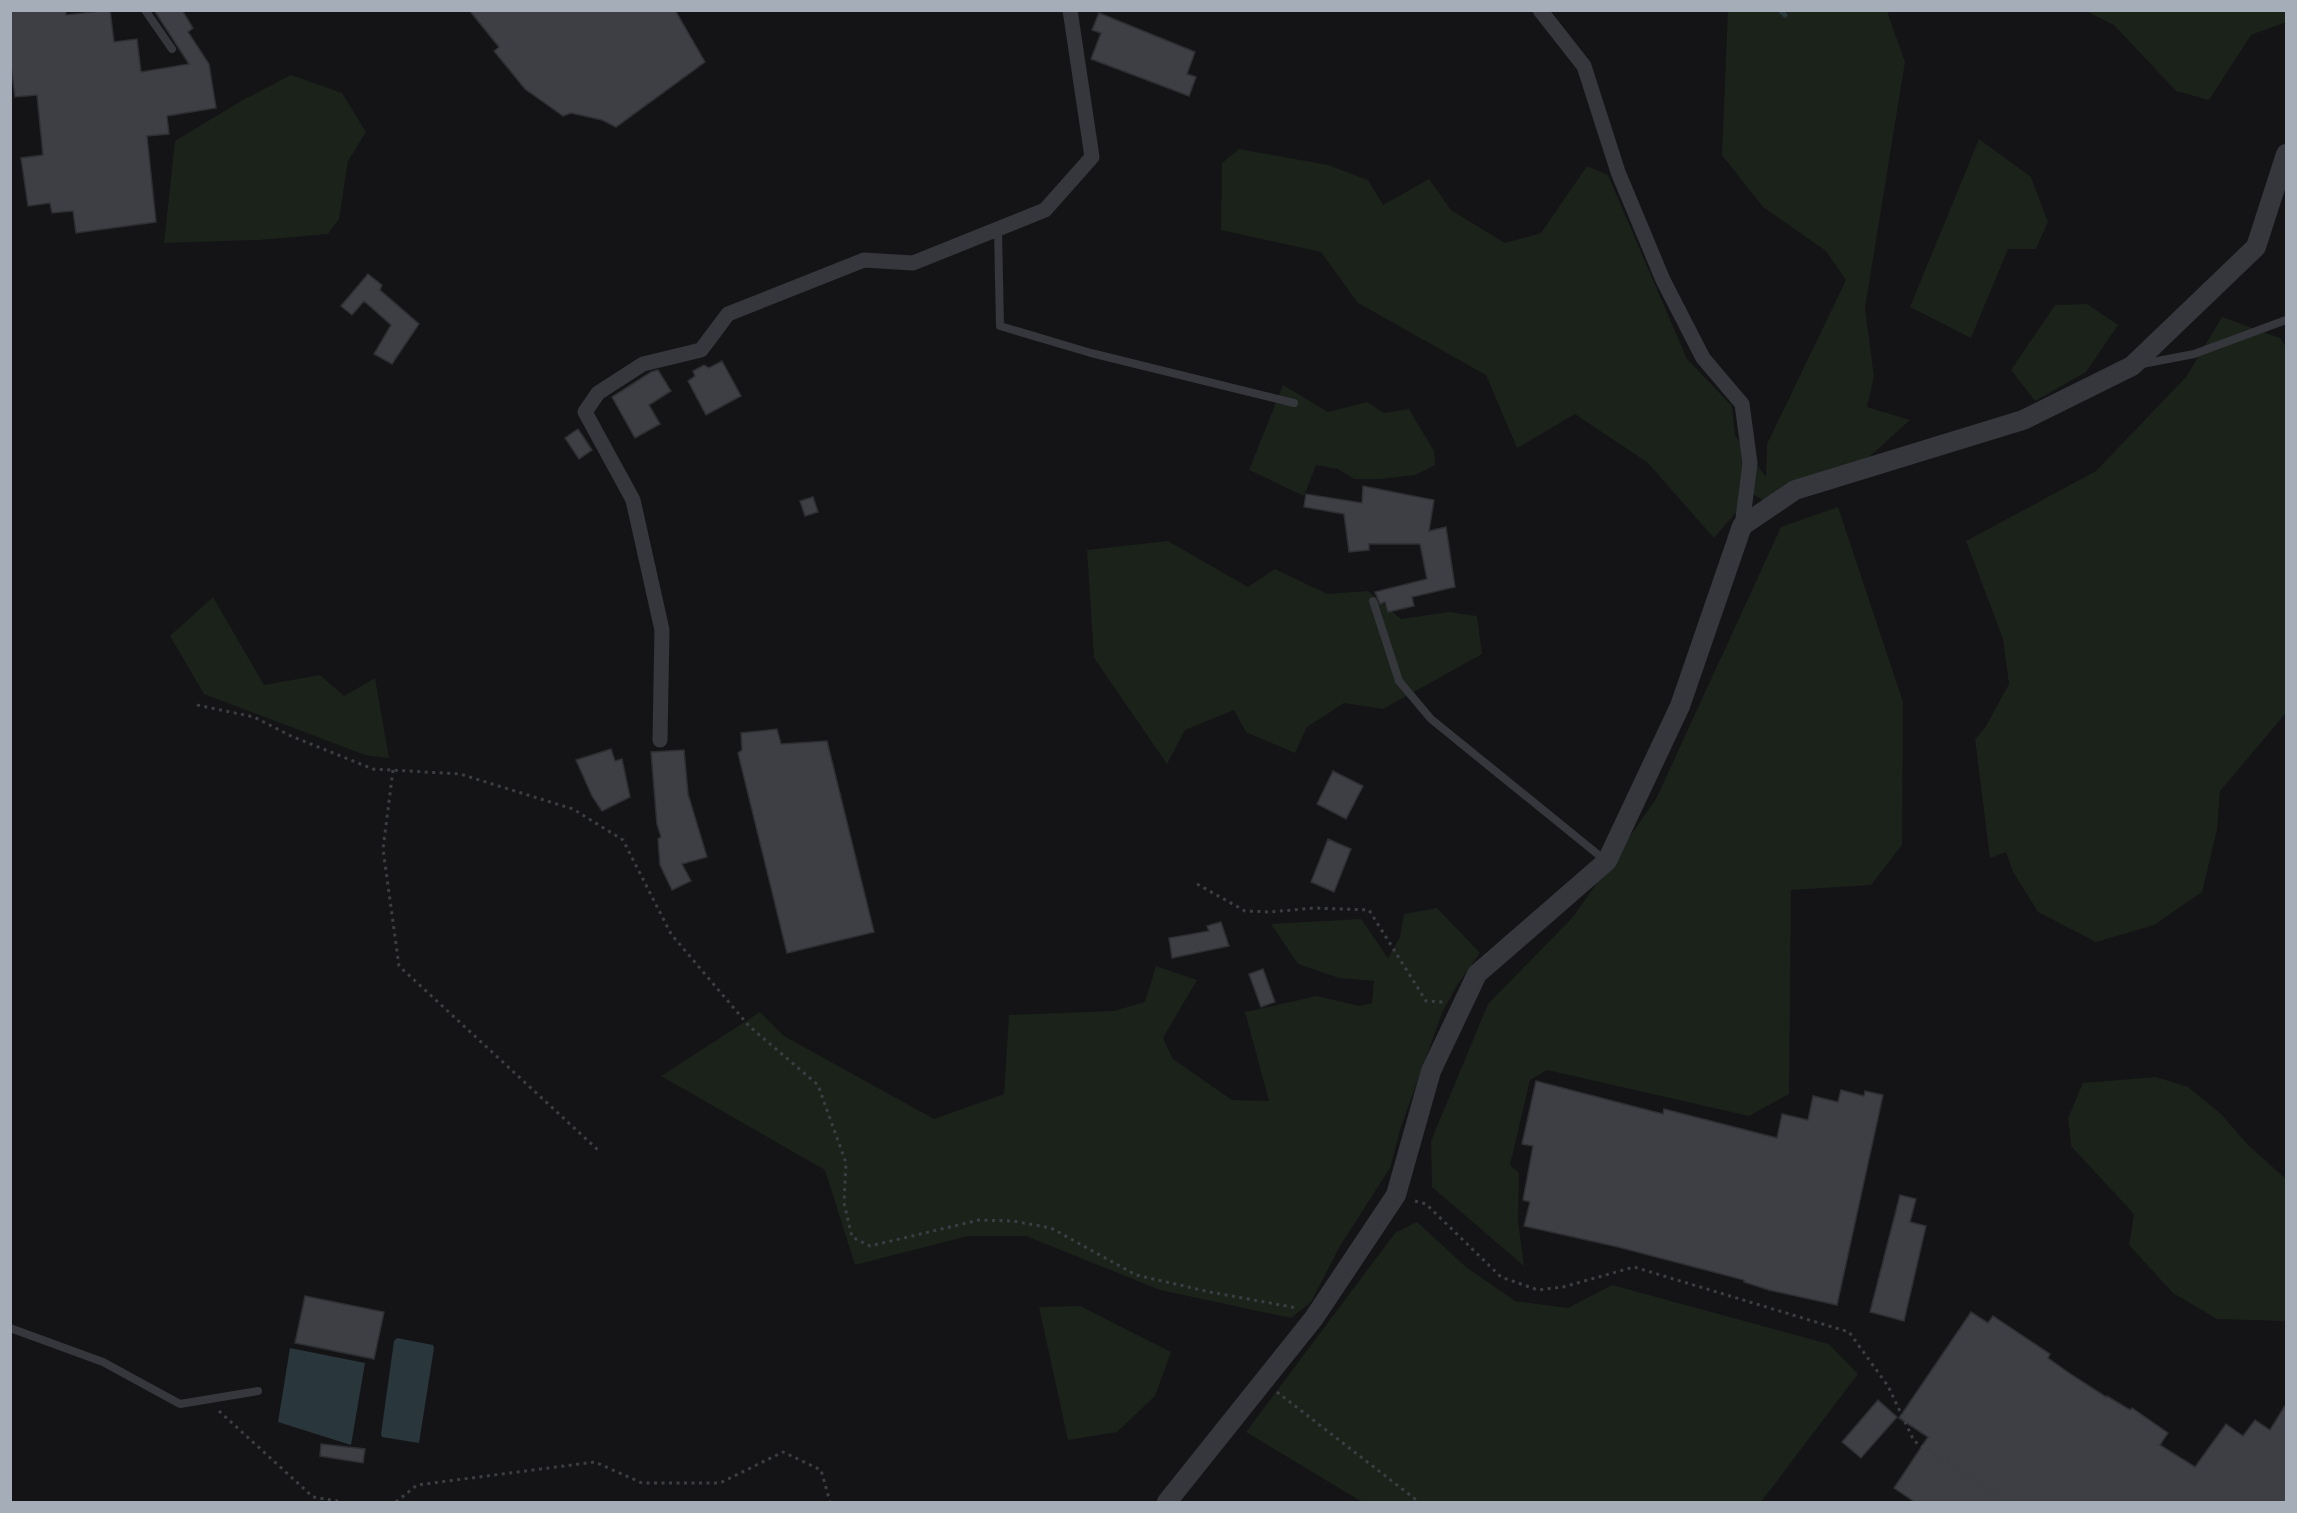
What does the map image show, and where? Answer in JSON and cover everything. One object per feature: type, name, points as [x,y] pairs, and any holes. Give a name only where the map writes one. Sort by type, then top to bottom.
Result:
[{"type":"street","points":[[660,740],[662,630],[633,500],[585,412],[598,393],[643,364],[701,350],[728,314],[864,260],[913,263],[1046,210],[1092,157],[1070,10]]},
{"type":"street","points":[[1167,1503],[1314,1318],[1396,1195],[1431,1071],[1477,974],[1607,861],[1680,706],[1742,526],[1750,463],[1743,404],[1703,358],[1663,280],[1618,172],[1584,66],[1540,10]]},
{"type":"street","points":[[1742,526],[1795,490],[2023,420],[2132,366],[2256,247],[2286,153]]},
{"type":"lane","points":[[145,10],[172,49]]},
{"type":"lane","points":[[998,230],[1000,326],[1091,353],[1294,403]]},
{"type":"lane","points":[[2132,366],[2194,354],[2286,320]]},
{"type":"lane","points":[[1373,601],[1399,681],[1431,719],[1607,861]]},
{"type":"lane","points":[[10,1328],[103,1362],[180,1404],[258,1391]]},
{"type":"path","points":[[198,705],[254,717],[291,736],[373,770],[460,774],[573,809],[623,840],[672,934],[749,1026],[818,1084],[846,1163],[844,1203],[852,1237],[870,1246],[979,1220],[1013,1221],[1051,1228],[1136,1275],[1210,1292],[1295,1307],[1314,1318]]},
{"type":"path","points":[[393,770],[383,849],[399,966],[598,1150]]},
{"type":"path","points":[[1197,884],[1245,911],[1270,912],[1314,908],[1369,910],[1426,1001],[1463,1003]]},
{"type":"path","points":[[1396,1195],[1426,1204],[1501,1277],[1538,1290],[1563,1287],[1634,1267],[1848,1332],[1888,1386],[1914,1441],[2008,1503]]},
{"type":"path","points":[[1263,1381],[1419,1503]]},
{"type":"path","points":[[207,1400],[313,1497],[342,1503]]},
{"type":"path","points":[[396,1503],[417,1485],[595,1462],[642,1483],[720,1483],[783,1452],[820,1470],[831,1503]]},
{"type":"shaded area","points":[[1728,11],[1887,11],[1905,62],[1865,308],[1874,377],[1867,407],[1910,420],[1869,457],[1767,502],[1752,494],[1714,538],[1648,463],[1575,414],[1517,448],[1486,375],[1358,303],[1321,252],[1221,230],[1222,163],[1239,149],[1328,165],[1368,180],[1383,205],[1429,179],[1451,210],[1505,243],[1541,233],[1587,166],[1608,175],[1687,359],[1732,406],[1735,435],[1766,477],[1767,444],[1846,280],[1826,251],[1763,207],[1722,155]]},
{"type":"shaded area","points":[[2086,11],[2286,11],[2286,22],[2251,35],[2209,100],[2176,91],[2114,25]]},
{"type":"shaded area","points":[[291,75],[342,93],[366,132],[348,161],[339,219],[328,234],[259,240],[164,243],[175,141],[241,101]]},
{"type":"shaded area","points":[[1979,139],[2031,177],[2048,222],[2036,249],[2008,249],[1971,338],[1910,307]]},
{"type":"shaded area","points":[[2087,304],[2118,325],[2086,372],[2035,401],[2011,370],[2055,305]]},
{"type":"shaded area","points":[[2222,317],[2280,338],[2286,347],[2286,713],[2220,791],[2217,830],[2202,892],[2154,925],[2096,942],[2038,912],[2013,872],[2006,852],[1990,858],[1975,739],[1985,728],[2009,684],[2003,639],[1966,541],[2096,471],[2186,377]]},
{"type":"shaded area","points":[[1283,385],[1328,412],[1367,402],[1384,413],[1409,409],[1434,451],[1435,465],[1415,475],[1354,479],[1338,469],[1316,465],[1304,496],[1249,470]]},
{"type":"shaded area","points":[[1838,507],[1903,702],[1902,845],[1871,885],[1791,890],[1789,1094],[1749,1116],[1547,1070],[1530,1080],[1510,1165],[1519,1173],[1518,1221],[1524,1266],[1432,1187],[1431,1141],[1488,1004],[1573,917],[1656,799],[1781,527]]},
{"type":"shaded area","points":[[1168,541],[1248,587],[1275,569],[1327,594],[1368,591],[1401,619],[1449,612],[1477,616],[1482,654],[1383,709],[1344,703],[1307,727],[1295,753],[1246,732],[1234,710],[1185,730],[1167,764],[1094,658],[1087,550]]},
{"type":"shaded area","points":[[213,597],[264,685],[320,675],[344,696],[375,678],[389,758],[365,755],[204,694],[170,636]]},
{"type":"shaded area","points":[[1437,908],[1480,953],[1457,985],[1442,1013],[1401,1127],[1390,1168],[1340,1246],[1311,1302],[1291,1318],[1160,1290],[1026,1236],[968,1236],[855,1265],[825,1170],[661,1076],[760,1012],[784,1036],[934,1119],[1004,1094],[1009,1015],[1114,1011],[1145,1002],[1156,966],[1197,980],[1163,1038],[1173,1059],[1232,1100],[1269,1101],[1245,1012],[1317,996],[1359,1006],[1372,1003],[1374,981],[1339,978],[1298,964],[1271,924],[1361,919],[1388,958],[1400,937],[1404,914]]},
{"type":"shaded area","points":[[2156,1077],[2188,1087],[2221,1114],[2249,1146],[2286,1179],[2286,1321],[2217,1319],[2173,1293],[2129,1245],[2134,1214],[2071,1146],[2068,1118],[2083,1083]]},
{"type":"shaded area","points":[[1417,1222],[1466,1267],[1515,1301],[1568,1308],[1612,1285],[1829,1344],[1858,1374],[1761,1502],[1362,1502],[1246,1432],[1395,1233]]},
{"type":"shaded area","points":[[1080,1306],[1171,1352],[1155,1396],[1117,1432],[1068,1440],[1039,1307]]},
{"type":"shaded area","points":[[397,1338],[433,1345],[434,1348],[419,1443],[382,1437],[381,1434],[394,1341]]},
{"type":"shaded area","points":[[290,1348],[365,1363],[351,1445],[278,1422]]},
{"type":"building","points":[[10,10],[66,10],[66,15],[110,10],[114,42],[137,39],[141,72],[189,64],[154,10],[182,10],[193,28],[188,32],[209,64],[216,108],[167,116],[169,134],[147,136],[156,222],[76,233],[73,211],[52,213],[50,203],[28,206],[21,158],[43,155],[37,95],[15,97],[10,57]]},
{"type":"building","points":[[469,10],[675,10],[705,62],[616,127],[602,120],[571,113],[563,116],[525,89],[494,51],[499,47]]},
{"type":"building","points":[[1099,13],[1195,52],[1187,74],[1196,77],[1189,96],[1091,59],[1101,33],[1092,30]]},
{"type":"building","points":[[368,274],[382,285],[380,290],[419,324],[392,364],[374,354],[391,325],[364,301],[352,315],[341,306]]},
{"type":"building","points":[[722,361],[741,396],[706,415],[688,381],[695,376],[693,371],[704,365],[709,368]]},
{"type":"building","points":[[658,370],[671,391],[649,405],[660,424],[635,438],[612,397],[651,372]]},
{"type":"building","points":[[578,429],[592,450],[579,459],[565,438]]},
{"type":"building","points":[[1363,486],[1434,500],[1429,531],[1446,527],[1455,587],[1412,597],[1414,606],[1388,612],[1385,602],[1380,604],[1375,592],[1427,579],[1420,544],[1369,544],[1369,550],[1349,552],[1344,514],[1304,507],[1306,494],[1362,503]]},
{"type":"building","points":[[813,497],[818,512],[805,516],[800,501]]},
{"type":"building","points":[[777,729],[781,744],[827,741],[874,932],[787,953],[738,753],[742,750],[741,733]]},
{"type":"building","points":[[611,749],[615,761],[622,759],[630,797],[602,811],[592,796],[576,760]]},
{"type":"building","points":[[684,750],[688,794],[707,857],[682,864],[691,881],[672,890],[660,865],[658,839],[661,837],[657,824],[651,752]]},
{"type":"building","points":[[1333,771],[1363,786],[1346,819],[1317,804]]},
{"type":"building","points":[[1328,839],[1351,849],[1334,892],[1311,882]]},
{"type":"building","points":[[1221,922],[1229,946],[1172,958],[1169,938],[1209,931],[1207,926]]},
{"type":"building","points":[[1263,969],[1275,1002],[1261,1007],[1249,974]]},
{"type":"building","points":[[1536,1081],[1663,1114],[1664,1109],[1777,1138],[1782,1114],[1808,1120],[1813,1096],[1838,1102],[1841,1090],[1864,1096],[1865,1091],[1883,1095],[1837,1305],[1769,1290],[1744,1282],[1744,1280],[1618,1247],[1524,1226],[1530,1202],[1523,1200],[1533,1146],[1522,1144]]},
{"type":"building","points":[[1900,1195],[1916,1199],[1910,1222],[1926,1226],[1904,1321],[1870,1312]]},
{"type":"building","points":[[305,1296],[384,1312],[374,1359],[295,1343]]},
{"type":"building","points":[[1971,1312],[1988,1323],[1993,1316],[2050,1354],[2048,1358],[2072,1375],[2106,1397],[2130,1410],[2132,1408],[2168,1433],[2160,1445],[2195,1467],[2226,1424],[2243,1436],[2255,1420],[2270,1430],[2286,1404],[2286,1503],[1916,1503],[1894,1488],[1928,1437],[1899,1418]]},
{"type":"building","points":[[1878,1400],[1897,1417],[1861,1458],[1842,1442]]},
{"type":"building","points":[[321,1444],[365,1449],[363,1463],[320,1456]]},
{"type":"waterway","points":[[1780,10],[1785,15]]}]
